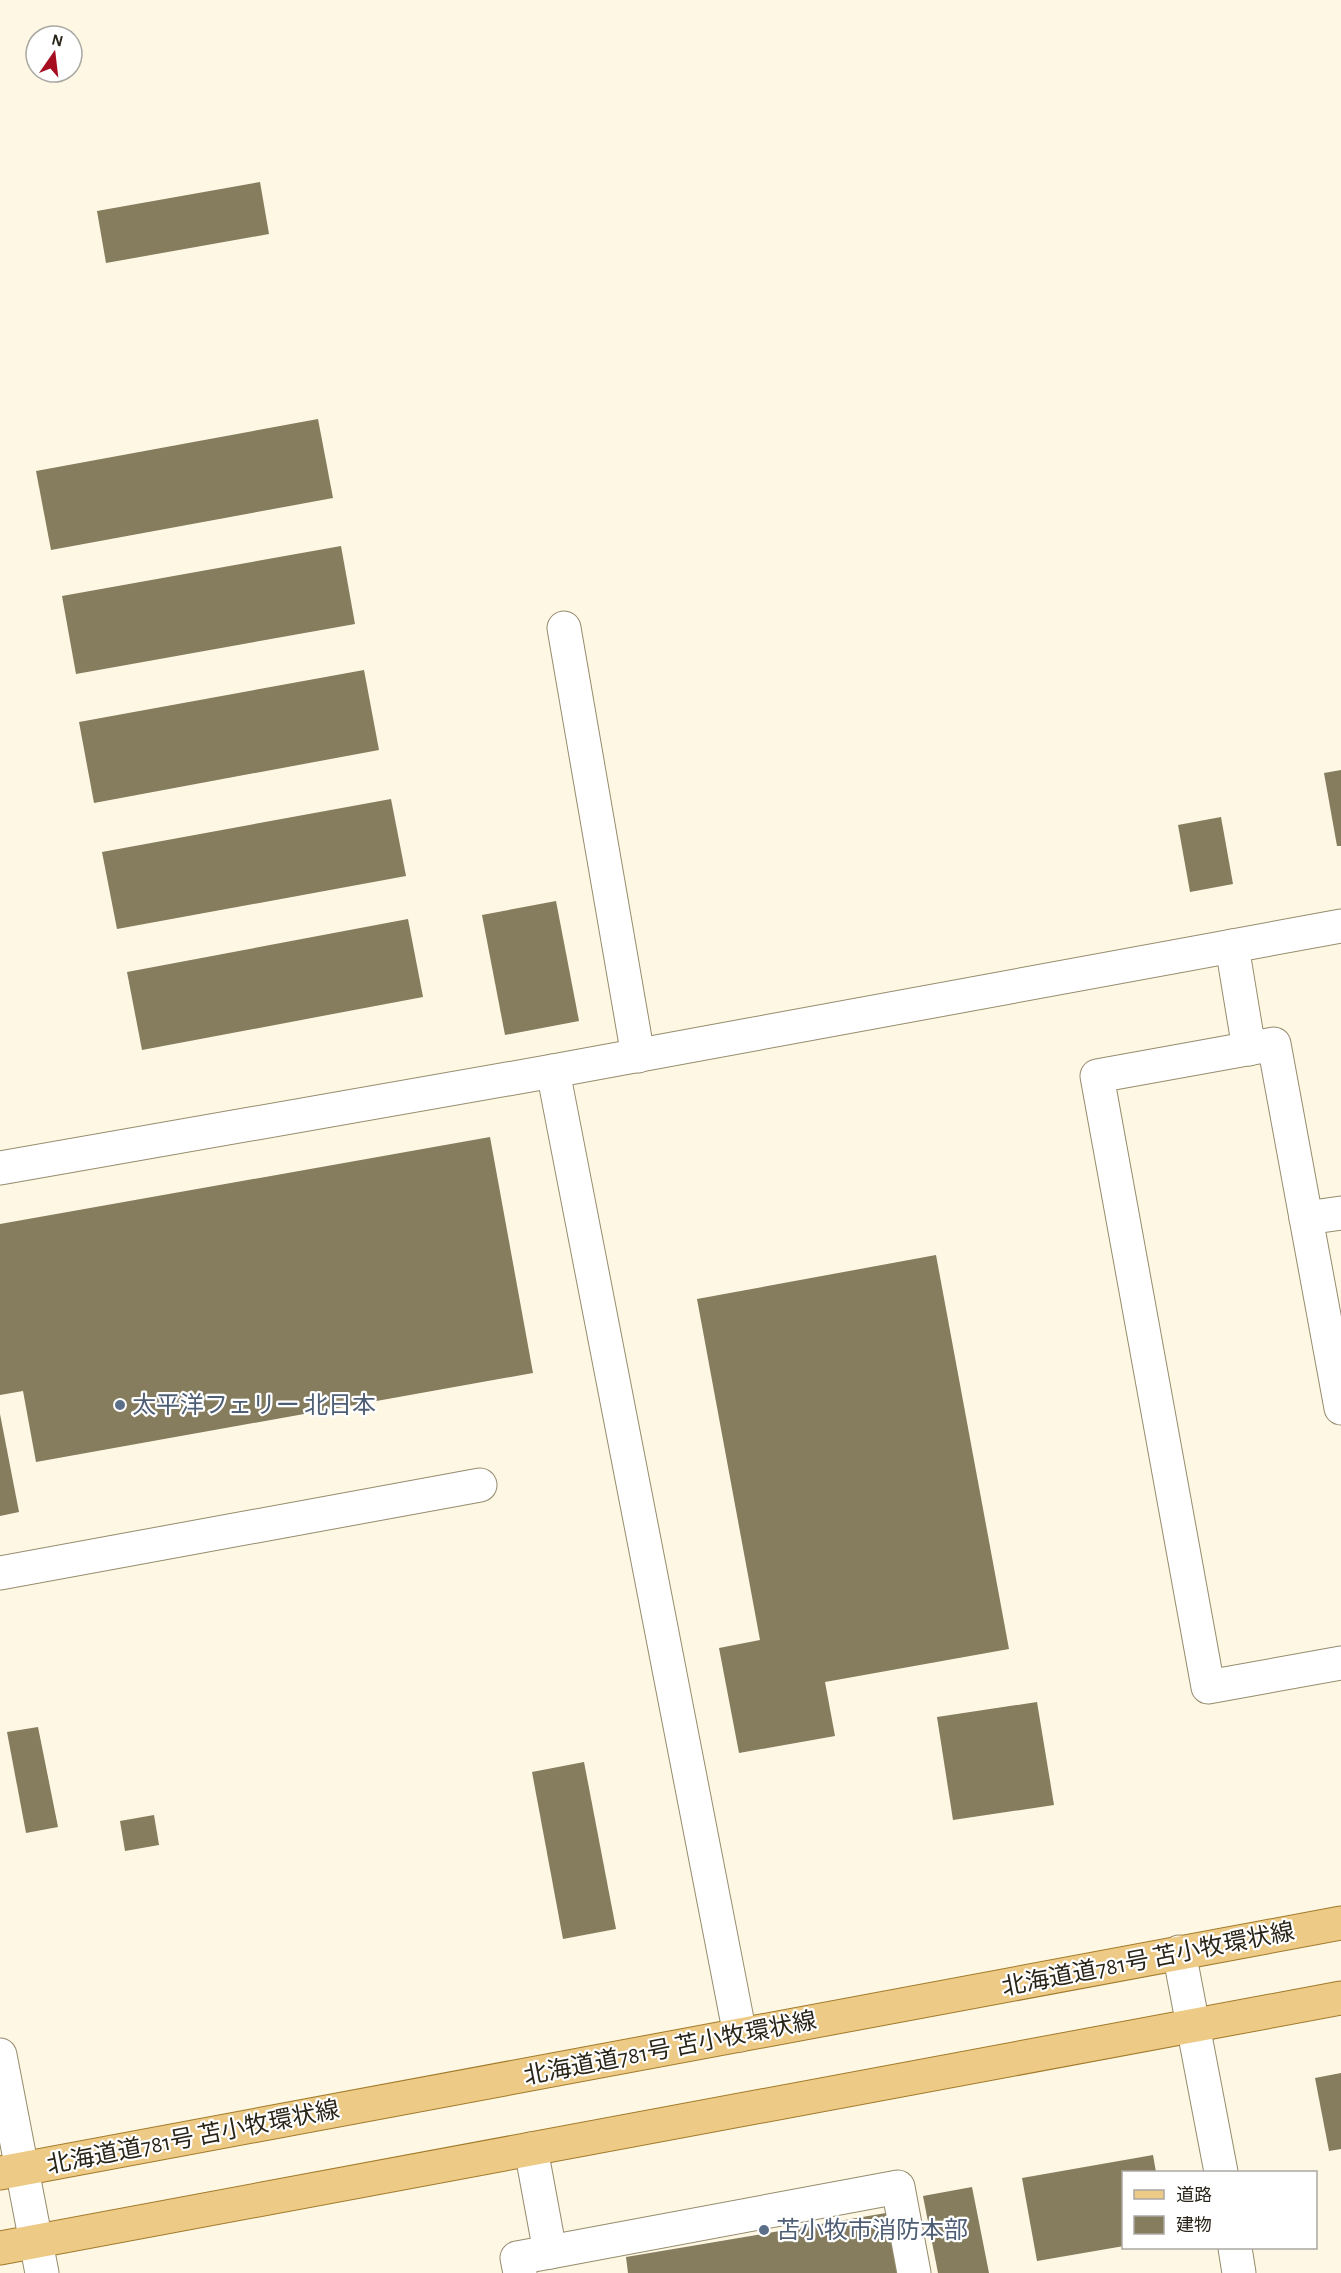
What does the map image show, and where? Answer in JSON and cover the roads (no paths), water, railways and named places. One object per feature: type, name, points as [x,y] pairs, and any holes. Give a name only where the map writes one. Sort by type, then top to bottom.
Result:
[{"type":"main road","name":"北海道道781号 苫小牧環状線","points":[[11,2171],[1341,1923]]},
{"type":"main road","points":[[0,2248],[1341,1998]]},
{"type":"street","points":[[564,628],[638,1056]]},
{"type":"street","points":[[0,1168],[638,1056],[1341,926]]},
{"type":"street","points":[[1232,946],[1249,1048]]},
{"type":"street","points":[[1341,1408],[1274,1044],[1097,1076],[1208,1687],[1341,1663]]},
{"type":"street","points":[[553,1071],[740,2035]]},
{"type":"street","points":[[1306,1218],[1341,1213]]},
{"type":"street","points":[[0,1573],[480,1485]]},
{"type":"street","points":[[1179,1953],[1221,2171]]},
{"type":"street","points":[[0,2055],[11,2171],[36,2241],[42,2273]]},
{"type":"street","points":[[531,2149],[550,2252]]},
{"type":"street","points":[[520,2273],[518,2258],[898,2187],[914,2273]]},
{"type":"street","points":[[1234,2249],[1239,2273]]},
{"type":"place","name":"太平洋フェリー 北日本","points":[[120,1405]]},
{"type":"place","name":"苫小牧市消防本部","points":[[764,2230]]}]
